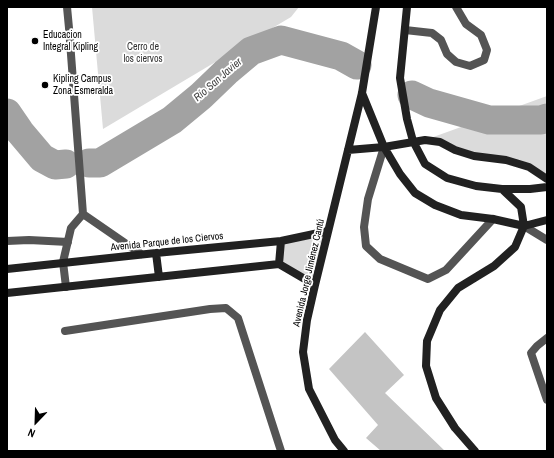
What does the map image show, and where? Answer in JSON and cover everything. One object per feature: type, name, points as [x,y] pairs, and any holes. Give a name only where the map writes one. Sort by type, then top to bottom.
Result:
[{"type":"main road","name":"Avenida Jorge Jiménez Cantú","points":[[344,451],[335,440],[309,389],[303,352],[307,320],[362,93],[376,7]]},
{"type":"main road","points":[[407,7],[400,78],[407,119],[414,141],[425,164],[447,178],[476,186],[502,189],[530,189],[547,187]]},
{"type":"main road","points":[[362,93],[384,147],[400,174],[415,193],[435,205],[461,215],[493,219],[524,226],[547,220]]},
{"type":"main road","points":[[348,150],[384,147],[425,140],[440,142],[455,150],[474,156],[506,160],[529,166],[547,179]]},
{"type":"main road","points":[[475,451],[455,428],[436,398],[426,366],[428,340],[440,310],[458,288],[494,266],[516,247],[524,226],[521,207],[502,189]]},
{"type":"main road","name":"Avenida Parque de los Ciervos","points":[[7,269],[141,254],[281,241],[328,231]]},
{"type":"main road","points":[[279,264],[281,241]]},
{"type":"main road","points":[[156,253],[159,277]]},
{"type":"main road","points":[[7,293],[279,264],[315,285]]},
{"type":"street","points":[[66,287],[63,262],[71,228],[84,214],[67,7]]},
{"type":"street","points":[[405,30],[432,33],[441,40],[446,54],[456,62],[470,66],[484,60],[487,50],[481,35],[466,24],[456,7]]},
{"type":"street","points":[[384,147],[368,199],[364,227],[366,246],[380,259],[428,279],[446,270],[493,219]]},
{"type":"street","points":[[84,214],[141,254]]},
{"type":"street","points":[[524,226],[547,240]]},
{"type":"street","points":[[7,242],[29,240],[68,242]]},
{"type":"street","points":[[65,330],[210,308],[226,308],[238,318],[281,451]]},
{"type":"street","points":[[547,339],[537,346],[531,353],[545,389],[547,400]]},
{"type":"green space","name":"Cerro de los ciervos","points":[[92,7],[299,7],[291,17],[103,129]]},
{"type":"green space","points":[[547,96],[547,178],[529,166],[425,140]]},
{"type":"green space","points":[[328,231],[315,285],[279,264],[281,241]]},
{"type":"building","points":[[365,332],[404,375],[385,393],[445,451],[381,451],[366,438],[378,425],[329,369]]},
{"type":"waterway","name":"Río San Javier","points":[[89,163],[100,163],[172,120],[251,51],[281,40],[341,56],[357,65]]},
{"type":"waterway","name":"Río San Javier","points":[[412,95],[429,103],[489,120],[541,120],[547,118]]},
{"type":"waterway","name":"Río San Javier","points":[[7,113],[20,132],[42,158],[55,165],[66,164]]},
{"type":"place","name":"Educacion Integral Kipling","points":[[35,41]]},
{"type":"place","name":"Kipling Campus Zona Esmeralda","points":[[45,85]]}]
